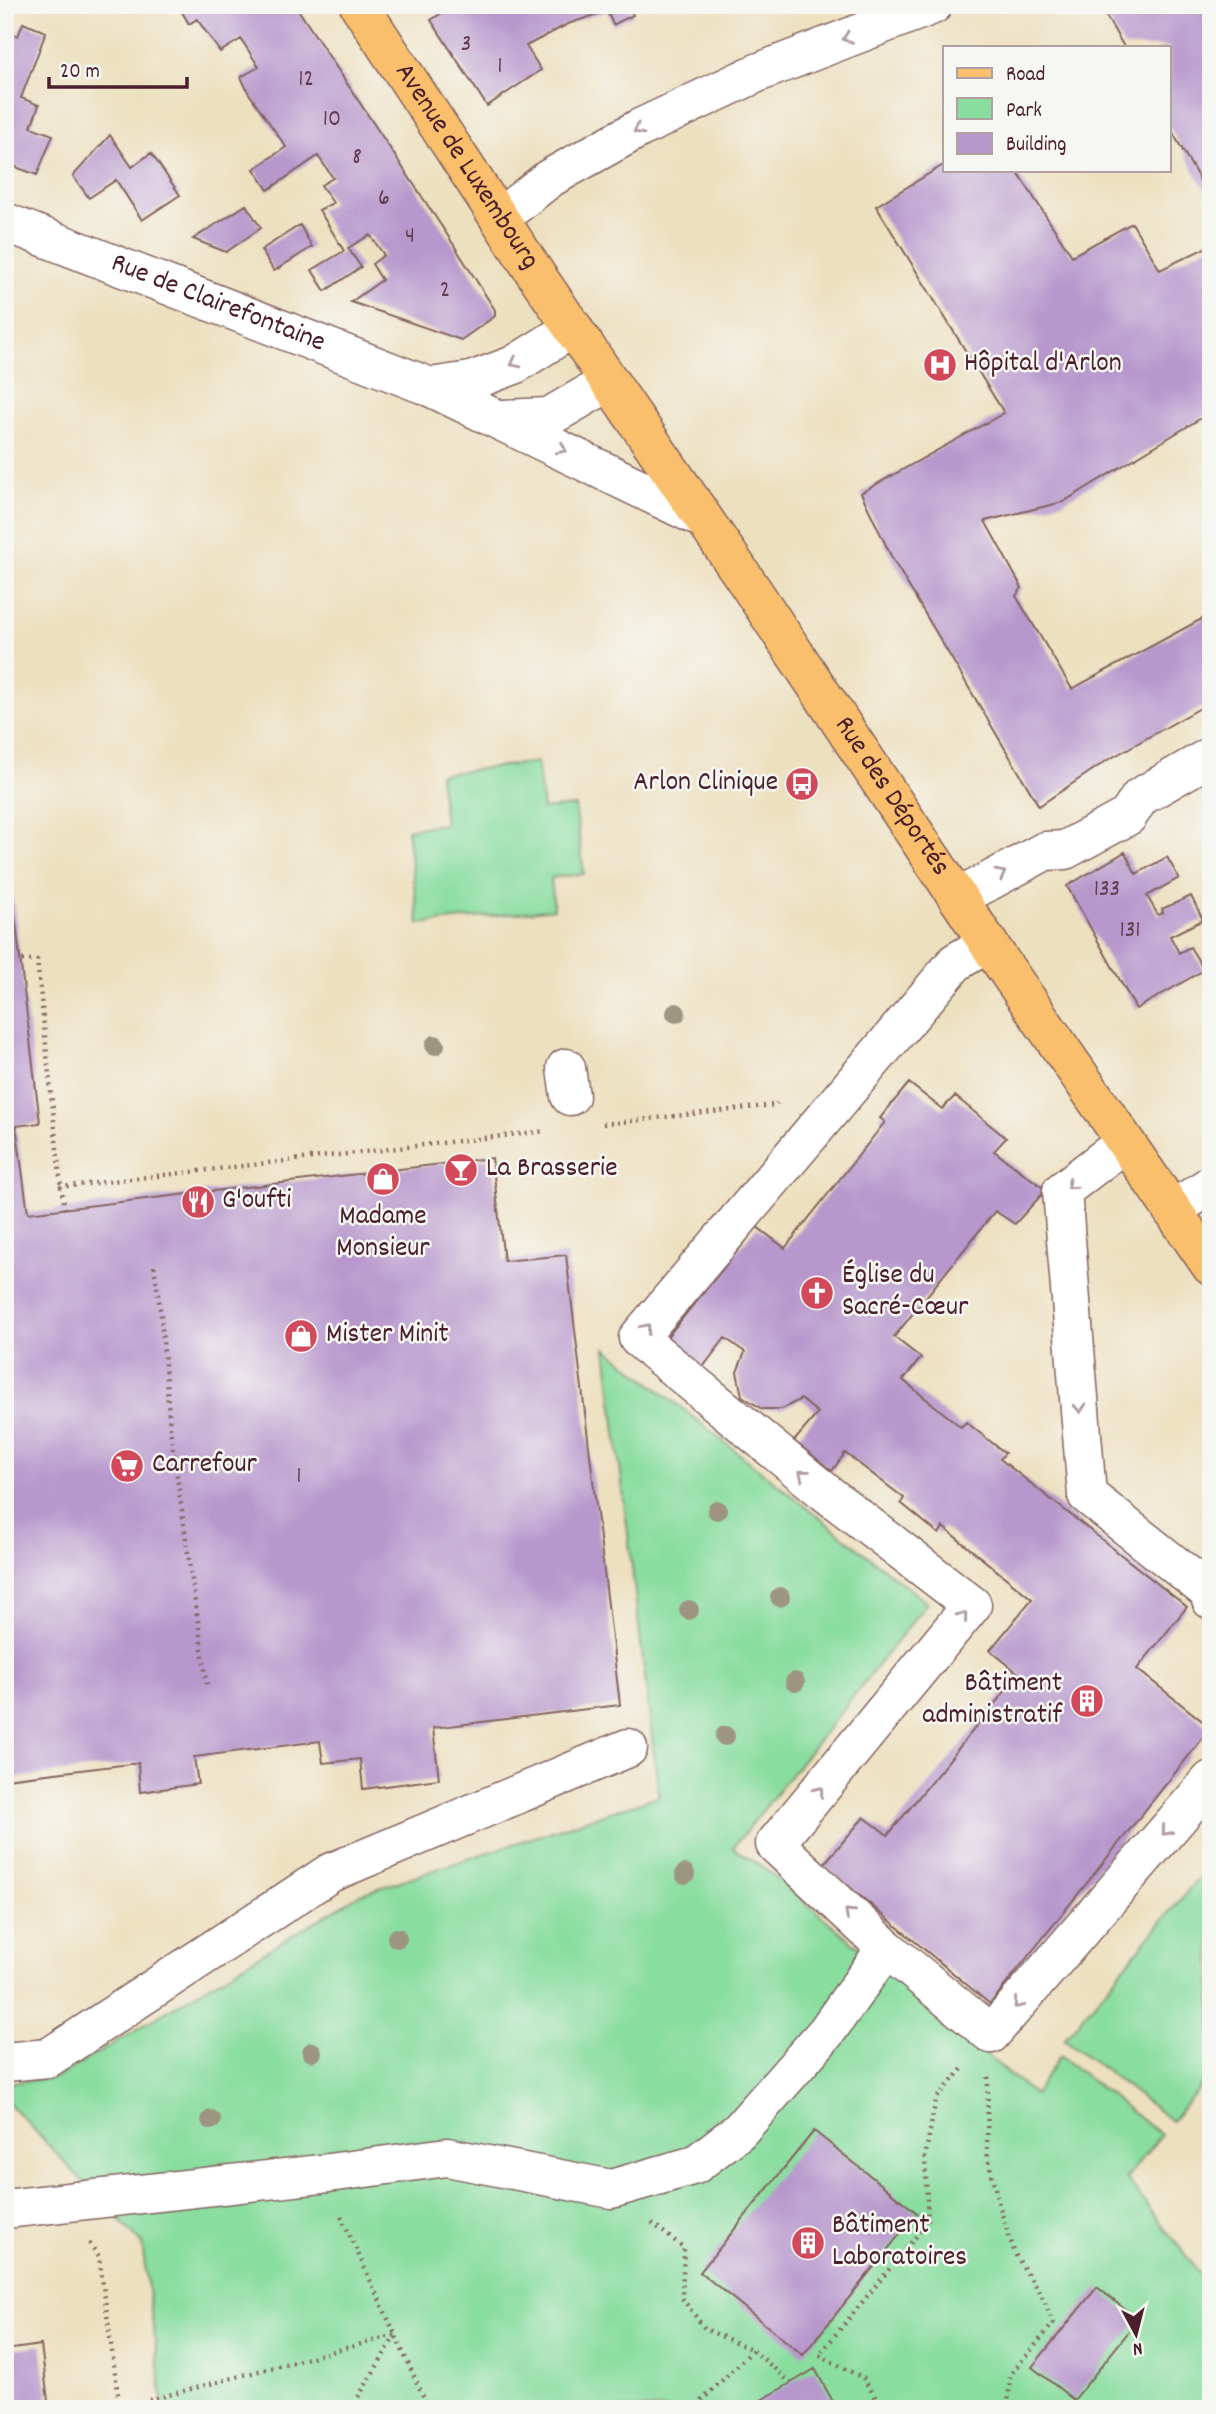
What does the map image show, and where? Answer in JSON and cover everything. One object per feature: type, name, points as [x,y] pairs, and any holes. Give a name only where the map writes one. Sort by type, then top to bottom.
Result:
[{"type":"main road","name":"Avenue de Luxembourg","points":[[359,5],[573,328]]},
{"type":"main road","name":"Rue des Déportés","points":[[573,328],[1124,1143],[1211,1266]]},
{"type":"street","points":[[499,218],[550,178],[640,128],[757,73],[933,5]]},
{"type":"street","name":"Rue de Clairefontaine","points":[[5,222],[430,387],[701,518]]},
{"type":"street","name":"Rue de Clairefontaine","points":[[430,387],[471,381],[513,365],[573,328]]},
{"type":"street","name":"Rue de Clairefontaine","points":[[500,419],[549,417],[609,382]]},
{"type":"street","points":[[958,898],[1045,851],[1055,836],[1087,817],[1121,800],[1140,797],[1211,756]]},
{"type":"street","points":[[988,943],[956,962],[638,1338],[825,1492],[972,1605],[775,1844],[886,1948],[991,2034],[1211,1780]]},
{"type":"street","points":[[1124,1143],[1062,1191],[1087,1495],[1209,1592],[1211,1600]]},
{"type":"street","points":[[1172,1210],[1211,1185]]},
{"type":"street","points":[[5,2062],[48,2057],[330,1873],[628,1748]]},
{"type":"street","points":[[5,2209],[321,2174],[447,2157],[611,2189],[695,2165],[739,2131],[827,2031],[886,1948]]},
{"type":"path","points":[[22,960],[37,960],[61,1187]]},
{"type":"path","points":[[155,1266],[162,1315],[170,1428],[207,1684]]},
{"type":"path","points":[[883,2409],[863,2378],[819,2356],[928,2222],[925,2157],[936,2099],[991,2034]]},
{"type":"path","points":[[991,2034],[987,2153],[999,2205],[1015,2255],[1044,2300],[1053,2324],[1010,2375],[1008,2409]]},
{"type":"path","points":[[321,2174],[429,2409]]},
{"type":"path","points":[[611,2189],[684,2248],[682,2298],[705,2329],[753,2350],[791,2383]]},
{"type":"path","points":[[58,2203],[99,2256],[120,2409]]},
{"type":"path","points":[[139,2409],[146,2401],[395,2335]]},
{"type":"path","points":[[351,2409],[395,2335]]},
{"type":"path","points":[[693,2409],[753,2350]]},
{"type":"green space","points":[[537,762],[543,809],[575,806],[584,874],[551,878],[554,909],[419,924],[407,829],[445,824],[439,774]]},
{"type":"green space","points":[[606,1348],[927,1603],[733,1848],[766,1869],[1034,2095],[1060,2056],[1161,2135],[1126,2178],[1211,2288],[1211,2409],[164,2409],[142,2244],[5,2099],[5,2083],[56,2078],[361,1894],[659,1796]]},
{"type":"green space","points":[[1211,1863],[1211,2074],[1172,2121],[1064,2039]]},
{"type":"building","points":[[178,5],[295,5],[450,239],[495,310],[495,316],[461,340],[351,302],[382,280],[372,264],[384,255],[370,235],[348,248],[361,267],[325,291],[312,270],[344,251],[319,210],[333,203],[321,185],[333,178],[318,156],[268,190],[254,169],[286,147],[248,92],[241,77],[259,67],[241,39],[220,52],[197,19],[189,24]]},
{"type":"building","points":[[454,5],[629,5],[633,15],[613,25],[607,11],[568,24],[526,46],[541,70],[487,106],[431,20]]},
{"type":"building","points":[[1120,5],[1211,5],[1211,200],[1170,128],[1170,46],[1123,46],[1105,14]]},
{"type":"building","points":[[23,23],[46,32],[21,98],[39,105],[31,127],[53,135],[37,175],[5,163],[5,31],[18,36]]},
{"type":"building","points":[[110,135],[132,167],[151,153],[180,195],[142,220],[116,180],[89,198],[73,176]]},
{"type":"building","points":[[943,165],[943,172],[1017,172],[1072,256],[1132,223],[1160,270],[1211,245],[1211,412],[1063,502],[985,521],[1022,588],[1016,596],[1072,689],[1211,614],[1211,702],[1106,761],[1039,806],[892,558],[861,493],[1004,413],[876,206]]},
{"type":"building","points":[[246,205],[261,228],[226,252],[193,239]]},
{"type":"building","points":[[300,225],[312,247],[274,271],[261,250]]},
{"type":"building","points":[[5,833],[40,1123],[16,1126],[28,1213],[492,1158],[504,1261],[566,1255],[620,1705],[433,1728],[439,1779],[363,1789],[360,1759],[323,1763],[320,1741],[194,1757],[198,1784],[140,1792],[138,1763],[5,1779]]},
{"type":"building","points":[[1125,852],[1136,874],[1167,857],[1179,878],[1147,896],[1158,915],[1163,913],[1162,909],[1191,896],[1203,920],[1170,936],[1179,953],[1190,947],[1204,970],[1136,1009],[1067,886]]},
{"type":"building","points":[[909,1083],[942,1109],[955,1096],[1006,1138],[994,1151],[1046,1190],[1015,1224],[995,1211],[894,1337],[921,1358],[903,1380],[961,1427],[966,1422],[1005,1453],[1000,1459],[1187,1607],[1137,1669],[1211,1728],[990,2004],[823,1865],[864,1817],[888,1835],[1019,1674],[990,1650],[1032,1599],[943,1527],[939,1534],[901,1503],[904,1498],[845,1453],[832,1471],[794,1441],[818,1413],[801,1399],[782,1409],[762,1409],[742,1396],[737,1372],[745,1352],[725,1338],[703,1367],[667,1337],[757,1227],[785,1248],[885,1122],[880,1118]]},
{"type":"building","name":"Bâtiment Laboratoires","points":[[814,2131],[917,2213],[803,2355],[700,2272]]},
{"type":"building","points":[[1097,2287],[1138,2320],[1074,2400],[1032,2367]]},
{"type":"building","points":[[41,2345],[49,2409],[5,2409],[5,2350]]},
{"type":"building","points":[[815,2369],[837,2409],[746,2409],[791,2383]]},
{"type":"place","name":"Hôpital d'Arlon","points":[[940,365]]},
{"type":"place","name":"Arlon Clinique","points":[[802,784]]},
{"type":"place","name":"La Brasserie","points":[[461,1170]]},
{"type":"place","name":"Madame Monsieur","points":[[383,1179]]},
{"type":"place","name":"G'oufti","points":[[198,1202]]},
{"type":"place","name":"Église du Sacré-Cœur","points":[[817,1293]]},
{"type":"place","name":"Mister Minit","points":[[301,1336]]},
{"type":"place","name":"Carrefour","points":[[127,1466]]},
{"type":"place","name":"Bâtiment administratif","points":[[1087,1701]]},
{"type":"place","name":"Bâtiment Laboratoires","points":[[808,2243]]}]
